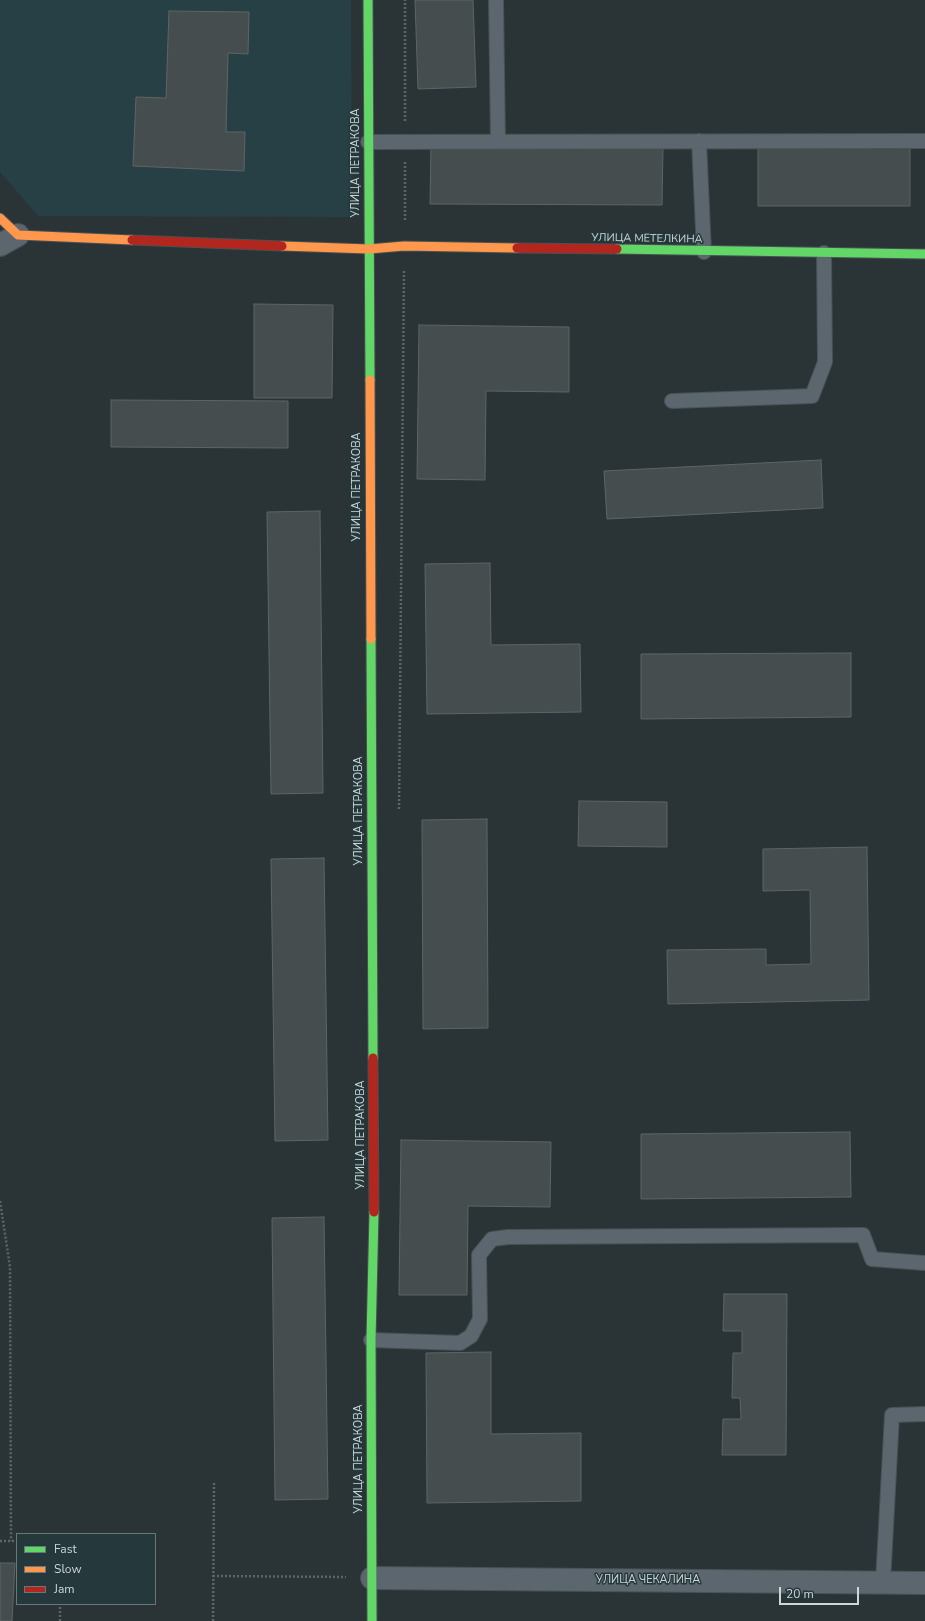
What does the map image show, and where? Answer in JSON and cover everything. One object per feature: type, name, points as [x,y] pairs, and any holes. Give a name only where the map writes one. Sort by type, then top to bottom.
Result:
[{"type":"street","name":"УЛИЦА ПЕТРАКОВА","points":[[368,0],[374,1201],[371,1340],[372,1621]]},
{"type":"street","points":[[0,218],[9,240]]},
{"type":"street","name":"УЛИЦА МЕТЕЛКИНА","points":[[9,240],[369,249],[404,246],[704,252],[925,254]]},
{"type":"street","name":"УЛИЦА ЧЕКАЛИНА","points":[[372,1578],[925,1583]]},
{"type":"lane","points":[[496,0],[498,142]]},
{"type":"lane","points":[[700,141],[704,252]]},
{"type":"lane","points":[[368,142],[925,141]]},
{"type":"lane","points":[[672,401],[812,396],[825,362],[824,253]]},
{"type":"lane","points":[[371,1340],[460,1343],[471,1336],[480,1319],[479,1255],[492,1239],[508,1237],[863,1235],[872,1259],[925,1263]]},
{"type":"lane","points":[[883,1582],[892,1415],[925,1414]]},
{"type":"path","points":[[405,0],[405,222]]},
{"type":"path","points":[[0,1201],[10,1267],[11,1541]]},
{"type":"path","points":[[212,1621],[214,1483]]},
{"type":"path","points":[[0,1541],[16,1541]]},
{"type":"path","points":[[213,1576],[372,1578]]},
{"type":"path","points":[[60,1605],[60,1621]]},
{"type":"shaded area","points":[[0,0],[351,0],[352,217],[38,216],[0,172]]},
{"type":"building","points":[[415,0],[473,0],[476,87],[418,89]]},
{"type":"building","points":[[169,11],[249,12],[248,54],[228,53],[226,132],[245,132],[244,171],[133,166],[136,97],[166,98]]},
{"type":"building","points":[[431,146],[663,147],[662,205],[430,204]]},
{"type":"building","points":[[758,147],[910,147],[910,206],[758,206]]},
{"type":"building","points":[[254,304],[333,305],[332,398],[254,398]]},
{"type":"building","points":[[419,325],[569,327],[569,392],[486,391],[485,480],[417,479]]},
{"type":"building","points":[[111,400],[288,401],[288,448],[111,447]]},
{"type":"building","points":[[821,460],[823,508],[607,519],[604,471]]},
{"type":"building","points":[[320,511],[323,793],[271,794],[267,512]]},
{"type":"building","points":[[490,563],[491,645],[580,644],[581,712],[427,714],[425,564]]},
{"type":"building","points":[[851,653],[851,717],[641,719],[641,654]]},
{"type":"building","points":[[579,801],[667,802],[667,847],[578,846]]},
{"type":"building","points":[[487,819],[488,1028],[423,1029],[422,820]]},
{"type":"building","points":[[867,847],[869,1000],[668,1004],[667,950],[766,949],[766,965],[811,964],[810,890],[763,891],[763,849]]},
{"type":"building","points":[[324,858],[328,1140],[275,1141],[271,859]]},
{"type":"building","points":[[850,1132],[851,1197],[641,1199],[641,1134]]},
{"type":"building","points":[[401,1140],[551,1142],[550,1207],[468,1206],[467,1295],[399,1295]]},
{"type":"building","points":[[324,1217],[328,1499],[275,1500],[272,1218]]},
{"type":"building","points":[[724,1294],[787,1294],[786,1455],[722,1455],[723,1419],[741,1419],[740,1398],[732,1398],[733,1353],[742,1353],[742,1331],[723,1331]]},
{"type":"building","points":[[491,1352],[491,1434],[581,1433],[581,1501],[427,1503],[426,1353]]},
{"type":"building","points":[[0,1563],[15,1563],[12,1621],[0,1621]]},
{"type":"traffic: fast","points":[[368,0],[370,380]]},
{"type":"traffic: fast","points":[[617,249],[925,254]]},
{"type":"traffic: fast","points":[[371,639],[373,1058]]},
{"type":"traffic: fast","points":[[372,1621],[371,1340],[374,1212]]},
{"type":"traffic: slow","points":[[0,218],[18,235],[132,240]]},
{"type":"traffic: slow","points":[[282,246],[369,249],[404,246],[517,248]]},
{"type":"traffic: slow","points":[[370,380],[371,639]]},
{"type":"traffic: jam","points":[[132,240],[282,246]]},
{"type":"traffic: jam","points":[[517,248],[617,249]]},
{"type":"traffic: jam","points":[[373,1058],[374,1212]]}]
